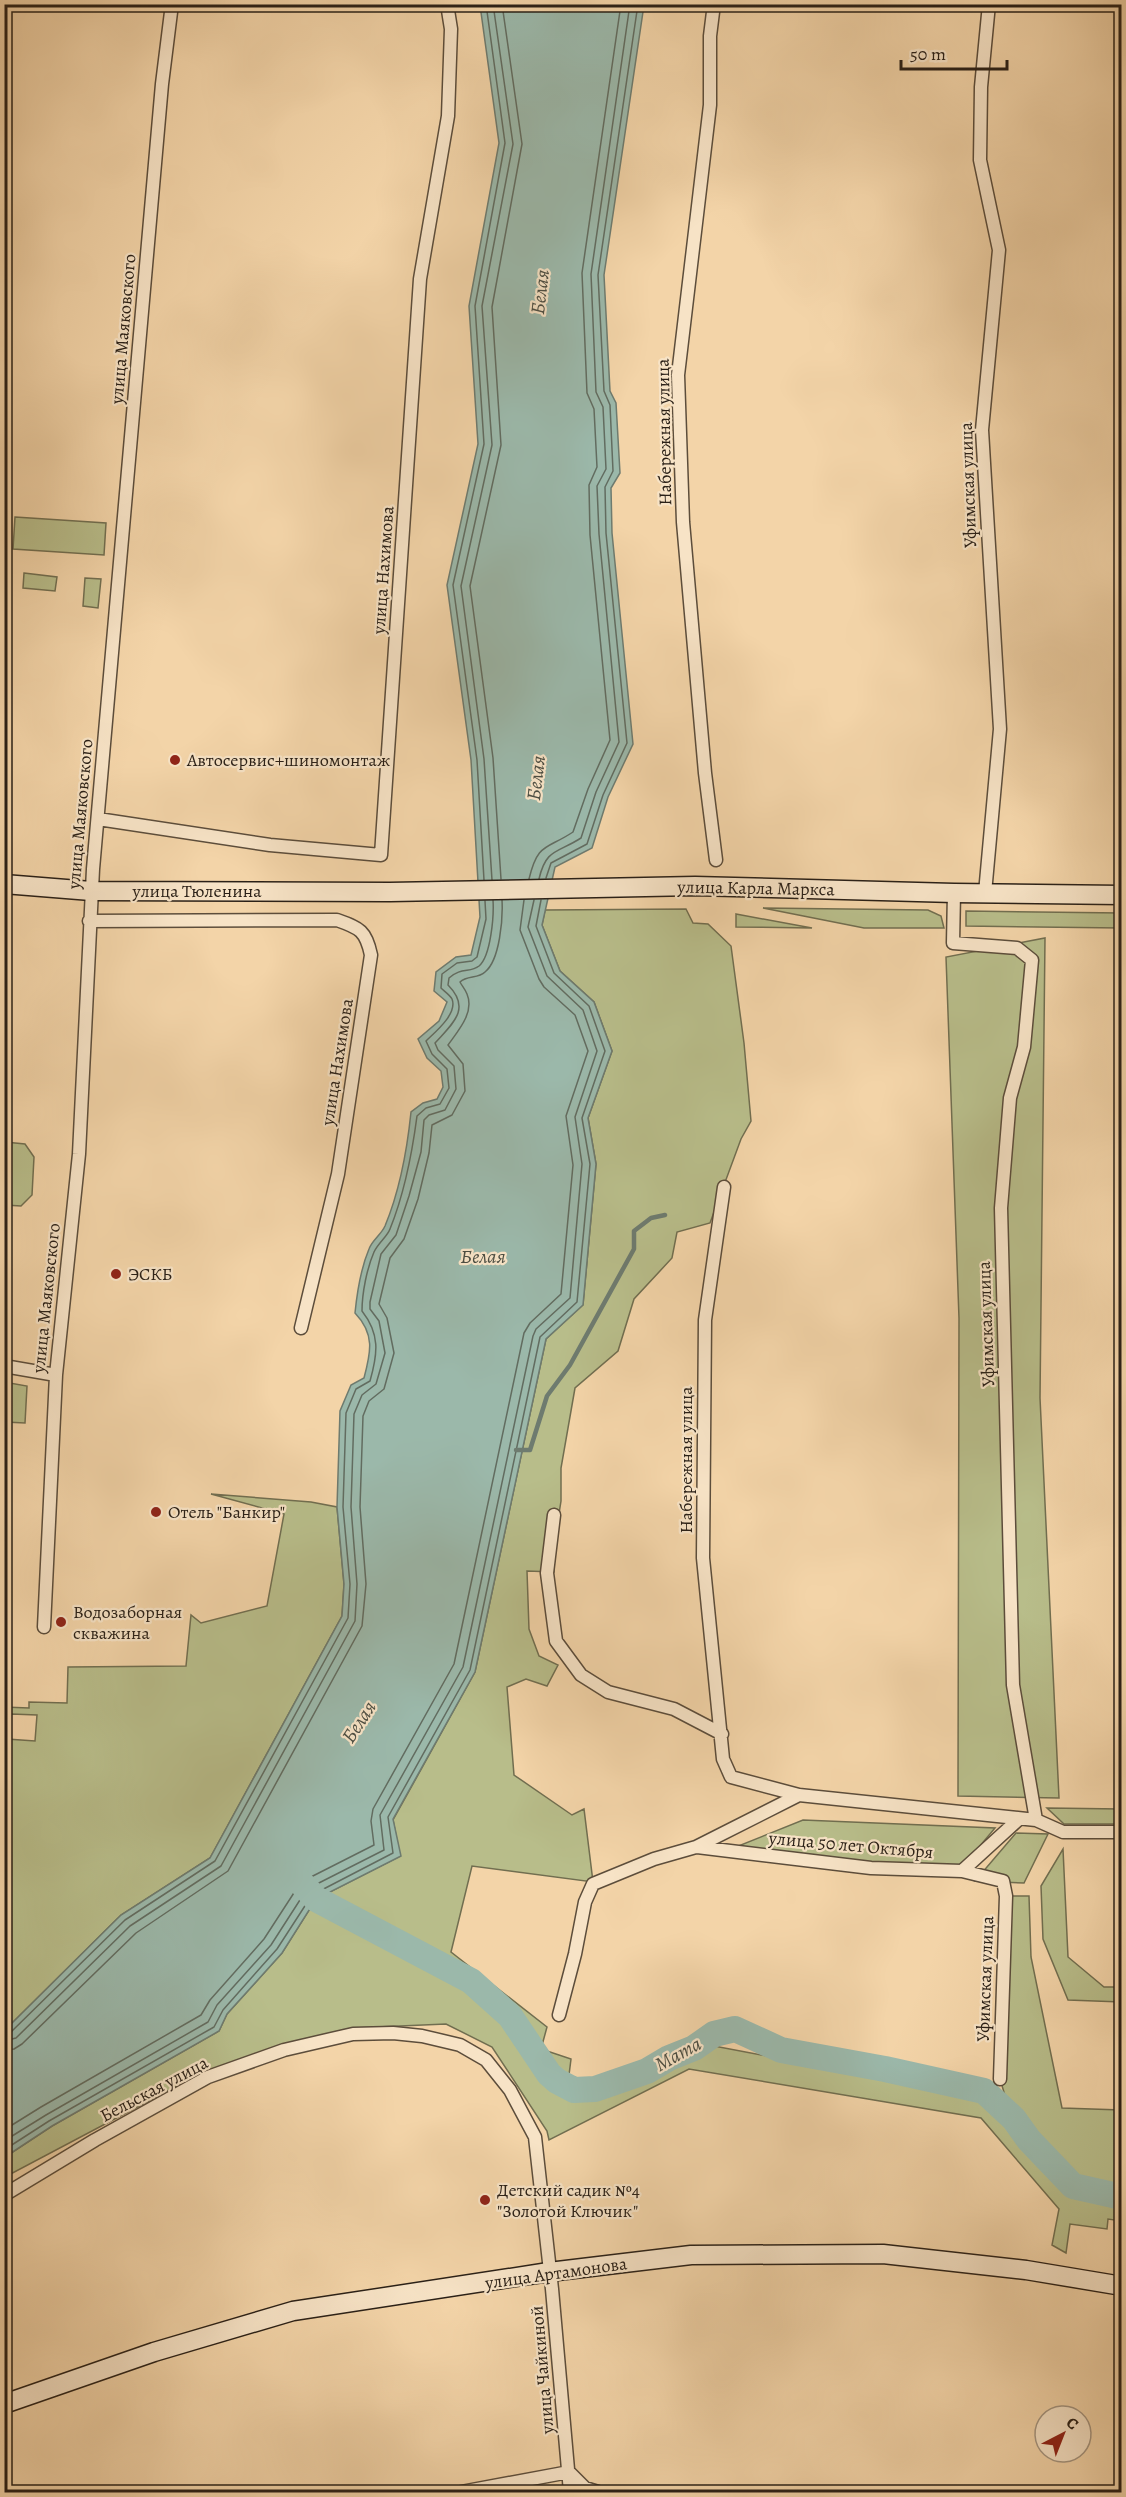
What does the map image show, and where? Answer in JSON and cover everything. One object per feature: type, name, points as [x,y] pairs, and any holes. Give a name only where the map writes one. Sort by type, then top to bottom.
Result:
[{"type":"street","name":"улица Маяковского","points":[[44,1627],[56,1375],[79,1154],[91,891],[162,84],[172,4]]},
{"type":"street","name":"улица Нахимова","points":[[98,819],[270,845],[381,855],[420,279],[448,116],[451,30],[447,4]]},
{"type":"street","name":"Набережная улица","points":[[714,4],[710,36],[710,105],[678,375],[683,522],[705,773],[717,860]]},
{"type":"street","name":"Уфимская улица","points":[[985,893],[1000,729],[982,430],[999,250],[980,160],[981,87],[989,4]]},
{"type":"street","name":"улица Тюленина","points":[[4,884],[91,891],[390,892]]},
{"type":"street","name":"улица Карла Маркса","points":[[390,892],[695,886],[1122,895]]},
{"type":"street","name":"Уфимская улица","points":[[954,893],[953,943],[1017,948],[1032,960],[1023,1047],[1010,1098],[1001,1208],[1013,1685],[1036,1820]]},
{"type":"street","name":"улица Нахимова","points":[[89,921],[337,920],[355,926],[367,937],[371,955],[338,1174],[301,1328]]},
{"type":"street","name":"Набережная улица","points":[[724,1187],[705,1320],[703,1558],[723,1759],[731,1777],[799,1796]]},
{"type":"street","points":[[4,1366],[56,1375]]},
{"type":"street","points":[[554,1515],[547,1573],[556,1641],[581,1674],[608,1692],[674,1708],[722,1734]]},
{"type":"street","points":[[799,1796],[1036,1820],[1063,1832],[1122,1832]]},
{"type":"street","name":"улица 50 лет Октября","points":[[559,2015],[575,1954],[585,1902],[593,1884],[625,1873],[654,1859],[696,1847],[799,1796]]},
{"type":"street","points":[[962,1871],[1018,1819]]},
{"type":"street","name":"улица 50 лет Октября","points":[[696,1847],[871,1868],[962,1871],[1003,1881]]},
{"type":"street","name":"Уфимская улица","points":[[1000,2079],[1006,1896],[1003,1881]]},
{"type":"street","name":"Бельская улица","points":[[4,2195],[87,2145],[208,2078],[284,2050],[353,2034],[393,2033],[422,2036],[460,2045],[469,2050],[486,2060],[510,2090],[535,2137]]},
{"type":"street","name":"улица Чайкиной","points":[[535,2137],[570,2493]]},
{"type":"street","name":"улица Артамонова","points":[[4,2403],[154,2352],[293,2311],[549,2272],[691,2255],[883,2254],[1026,2270],[1122,2286]]},
{"type":"street","points":[[461,2493],[569,2472],[585,2488],[598,2493]]},
{"type":"green space","points":[[15,517],[106,523],[104,555],[13,549]]},
{"type":"green space","points":[[24,573],[57,577],[55,591],[23,588]]},
{"type":"green space","points":[[85,578],[101,579],[98,608],[83,606]]},
{"type":"green space","points":[[763,908],[928,910],[941,916],[944,928],[864,928]]},
{"type":"green space","points":[[686,909],[693,923],[708,924],[731,946],[744,1043],[751,1121],[741,1139],[710,1223],[677,1232],[672,1258],[634,1299],[618,1351],[575,1388],[561,1468],[561,1501],[555,1539],[554,1572],[527,1571],[529,1629],[539,1656],[558,1665],[547,1686],[526,1679],[507,1687],[514,1775],[572,1815],[584,1809],[593,1882],[472,1866],[451,1952],[547,2027],[541,2049],[571,2059],[568,2083],[590,2085],[693,2042],[979,2096],[1006,2099],[1000,2079],[1006,1896],[1029,1896],[1031,1957],[1062,2108],[1121,2110],[1121,2221],[1108,2219],[1107,2229],[1070,2224],[1066,2253],[1052,2245],[1059,2209],[981,2118],[689,2069],[549,2140],[547,2131],[492,2047],[446,2024],[354,2028],[194,2077],[5,2177],[5,2157],[52,2126],[219,2031],[227,2014],[282,1953],[316,1899],[400,1856],[393,1820],[475,1672],[546,1339],[583,1305],[596,1164],[588,1118],[612,1051],[594,1002],[560,971],[542,925],[545,910]]},
{"type":"green space","points":[[966,911],[1121,913],[1121,928],[966,926]]},
{"type":"green space","points":[[736,914],[812,928],[736,927]]},
{"type":"green space","points":[[1045,938],[1040,1398],[1059,1798],[958,1796],[959,1318],[946,957]]},
{"type":"green space","points":[[5,1142],[25,1144],[34,1157],[32,1195],[21,1206],[5,1205]]},
{"type":"green space","points":[[4,1382],[27,1386],[25,1423],[5,1422]]},
{"type":"green space","points":[[211,1494],[311,1502],[337,1507],[344,1584],[342,1616],[210,1858],[121,1915],[5,2030],[4,1790],[7,1740],[5,1739],[4,1707],[29,1708],[29,1702],[67,1703],[68,1667],[186,1666],[191,1615],[201,1623],[267,1606],[284,1514]],"holes":[[[11,1714],[37,1715],[35,1741],[7,1739]]]},
{"type":"green space","points":[[1047,1808],[1121,1809],[1121,1824],[1064,1824]]},
{"type":"green space","points":[[803,1820],[995,1828],[954,1877],[721,1853]]},
{"type":"green space","points":[[1016,1833],[1048,1834],[1024,1883],[975,1881]]},
{"type":"green space","points":[[1063,1849],[1068,1957],[1104,1987],[1121,1987],[1121,2002],[1068,2000],[1043,1939],[1041,1886]]},
{"type":"water","name":"Белая","points":[[480,5],[644,5],[604,275],[610,391],[616,403],[620,473],[611,488],[612,533],[633,744],[608,797],[592,848],[555,867],[542,925],[560,971],[594,1002],[612,1051],[588,1118],[596,1164],[583,1305],[546,1339],[475,1672],[393,1819],[401,1856],[316,1899],[282,1953],[227,2014],[219,2031],[52,2126],[5,2157],[5,2030],[121,1915],[210,1858],[342,1616],[344,1584],[337,1507],[340,1411],[351,1385],[364,1378],[370,1352],[366,1328],[355,1313],[360,1281],[369,1249],[385,1226],[395,1198],[405,1156],[411,1112],[423,1103],[437,1099],[443,1087],[441,1071],[427,1058],[418,1039],[439,1021],[447,1002],[434,991],[436,972],[456,957],[471,955],[480,917],[471,760],[447,585],[478,444],[469,306],[499,143]]},
{"type":"waterway","points":[[516,1450],[530,1450],[547,1396],[570,1365],[634,1249],[634,1231],[651,1218],[665,1215]]},
{"type":"waterway","name":"Мата","points":[[293,1874],[316,1899],[471,1981],[510,2016],[549,2074],[574,2090],[595,2089],[647,2071],[669,2058],[694,2048],[714,2034],[735,2029],[781,2050],[885,2069],[984,2091],[1014,2119],[1029,2140],[1073,2186],[1122,2197]]},
{"type":"place","name":"Автосервис+шиномонтаж","points":[[175,760]]},
{"type":"place","name":"ЭСКБ","points":[[116,1274]]},
{"type":"place","name":"Отель \"Банкир\"","points":[[156,1512]]},
{"type":"place","name":"Водозаборная скважина","points":[[61,1622]]},
{"type":"place","name":"Детский садик №4 \"Золотой Ключик\"","points":[[485,2200]]}]
